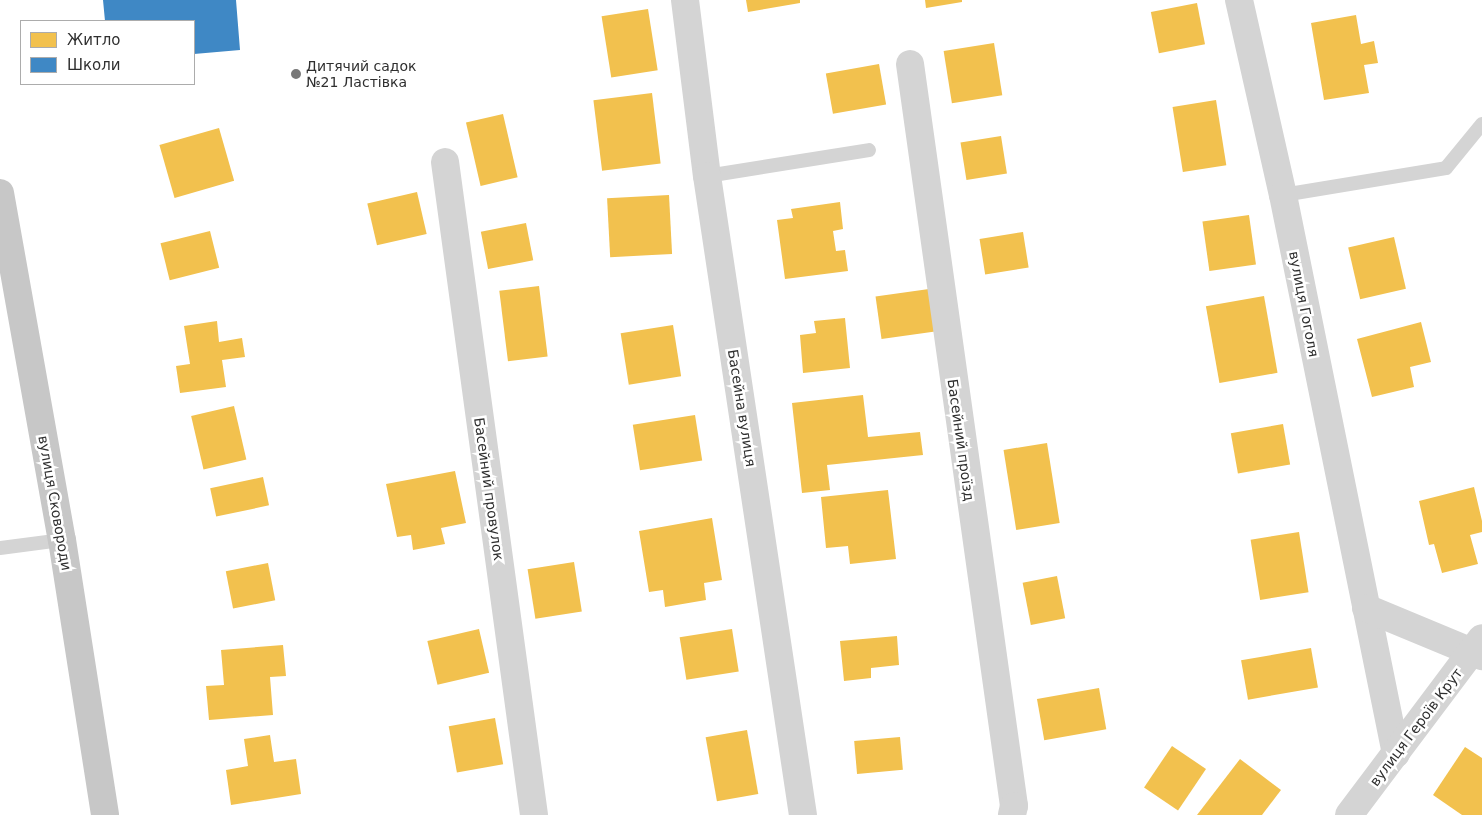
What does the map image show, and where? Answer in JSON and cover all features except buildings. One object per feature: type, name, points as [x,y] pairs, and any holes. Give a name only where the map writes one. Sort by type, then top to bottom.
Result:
[{"type":"main road","name":"вулиця Сковороди","points":[[0,193],[62,540],[105,815]]},
{"type":"street","name":"Басейна вулиця","points":[[685,0],[707,176],[804,815]]},
{"type":"street","name":"вулиця Гоголя","points":[[1239,0],[1283,195],[1396,754]]},
{"type":"street","name":"Басейний проїзд","points":[[910,64],[1014,806],[1012,815]]},
{"type":"street","name":"Басейний провулок","points":[[445,162],[534,815]]},
{"type":"street","points":[[1366,608],[1479,648]]},
{"type":"street","name":"вулиця Героїв Крут","points":[[1349,815],[1479,648]]},
{"type":"lane","points":[[1283,195],[1446,168],[1482,124]]},
{"type":"lane","points":[[707,176],[869,150]]},
{"type":"lane","points":[[0,548],[62,540]]},
{"type":"place","name":"Дитячий садок №21 Ластівка","points":[[296,74]]}]
